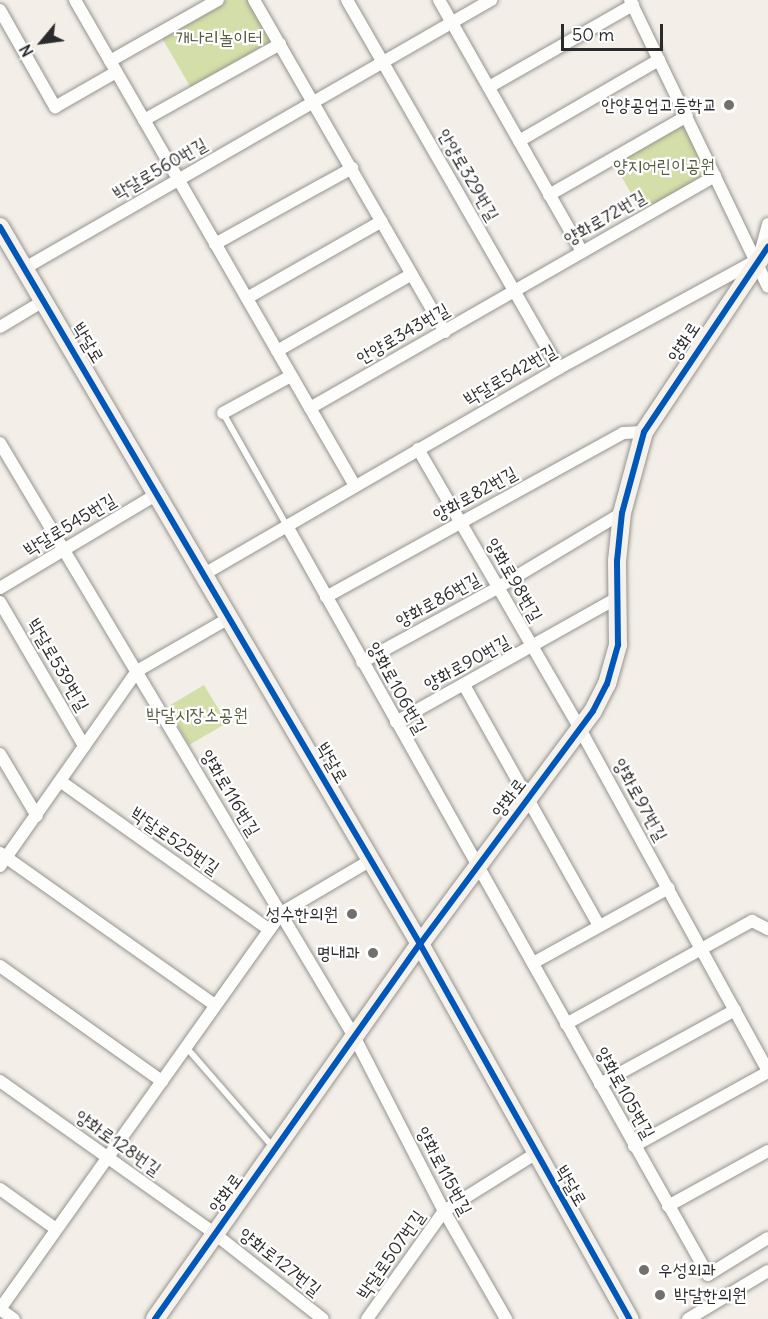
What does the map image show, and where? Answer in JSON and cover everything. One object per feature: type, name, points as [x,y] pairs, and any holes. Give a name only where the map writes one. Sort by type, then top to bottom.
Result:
[{"type":"street","points":[[0,10],[55,107],[113,66],[218,0]]},
{"type":"street","points":[[254,0],[445,332]]},
{"type":"street","name":"안양로329번길","points":[[347,0],[513,292],[559,368]]},
{"type":"street","points":[[439,0],[582,252]]},
{"type":"street","name":"박달로560번길","points":[[25,267],[491,0]]},
{"type":"street","points":[[78,1],[178,180],[355,486]]},
{"type":"street","points":[[489,87],[632,3],[715,176],[761,254],[768,287]]},
{"type":"street","points":[[144,120],[280,44]]},
{"type":"street","points":[[519,141],[659,60]]},
{"type":"street","points":[[549,195],[687,116]]},
{"type":"street","points":[[215,244],[352,168]]},
{"type":"street","name":"양화로72번길","points":[[513,292],[715,176]]},
{"type":"street","points":[[247,298],[382,221]]},
{"type":"street","points":[[761,254],[768,224]]},
{"type":"street","name":"박달로","points":[[0,227],[206,573],[420,944],[535,1154],[630,1319]]},
{"type":"street","name":"박달로542번길","points":[[206,573],[418,449],[761,254]]},
{"type":"street","name":"양화로","points":[[155,1319],[420,944],[580,729],[608,684],[618,645],[617,598],[622,513],[644,432],[761,254]]},
{"type":"street","points":[[277,351],[412,274]]},
{"type":"street","name":"안양로343번길","points":[[310,408],[513,292]]},
{"type":"street","points":[[0,327],[45,300]]},
{"type":"street","points":[[223,413],[291,376]]},
{"type":"street","name":"양화로82번길","points":[[326,597],[623,433],[644,432]]},
{"type":"street","name":"양화로116번길","points":[[0,443],[355,1038]]},
{"type":"street","name":"양화로98번길","points":[[418,449],[580,729]]},
{"type":"street","name":"박달로545번길","points":[[0,588],[159,493]]},
{"type":"street","name":"양화로86번길","points":[[362,662],[497,588],[622,513]]},
{"type":"street","name":"양화로106번길","points":[[287,526],[477,867]]},
{"type":"street","name":"양화로90번길","points":[[396,722],[617,598]]},
{"type":"street","name":"박달로539번길","points":[[0,602],[84,746]]},
{"type":"street","name":"박달로539번길","points":[[2,859],[36,816],[137,671],[231,617]]},
{"type":"street","name":"양화로","points":[[464,685],[599,926]]},
{"type":"street","name":"양화로97번길","points":[[580,729],[768,1072],[634,1146]]},
{"type":"street","points":[[0,754],[36,816]]},
{"type":"street","name":"박달로525번길","points":[[60,781],[270,930]]},
{"type":"street","points":[[2,859],[215,1005]]},
{"type":"street","points":[[14,1319],[0,1309],[281,913],[371,860]]},
{"type":"street","name":"양화로105번길","points":[[477,867],[708,1275],[768,1238]]},
{"type":"street","points":[[533,963],[669,888]]},
{"type":"street","points":[[566,1024],[752,921],[768,929]]},
{"type":"street","points":[[0,966],[162,1081]]},
{"type":"street","points":[[600,1084],[735,1010]]},
{"type":"street","name":"양화로115번길","points":[[355,1038],[444,1211],[506,1319]]},
{"type":"street","name":"양화로128번길","points":[[0,1081],[215,1234]]},
{"type":"street","points":[[668,1206],[768,1151]]},
{"type":"street","name":"박달로507번길","points":[[367,1319],[444,1211],[535,1154]]},
{"type":"street","points":[[0,1189],[56,1229]]},
{"type":"street","name":"양화로127번길","points":[[215,1234],[323,1319]]},
{"type":"street","points":[[688,1319],[768,1270]]},
{"type":"lane","points":[[223,413],[287,526]]},
{"type":"lane","points":[[186,1047],[275,1150]]},
{"type":"green space","name":"개나리놀이터","points":[[227,0],[250,0],[271,37],[270,42],[191,88],[162,38]]},
{"type":"green space","name":"양지어린이공원","points":[[682,121],[707,175],[642,212],[613,162]]},
{"type":"green space","name":"박달시장소공원","points":[[204,685],[227,723],[189,745],[167,707]]},
{"type":"cycle path","points":[[0,227],[420,944],[630,1319]]},
{"type":"cycle path","points":[[155,1319],[420,944],[593,711],[607,684],[618,645],[617,561],[622,513],[644,432],[768,247]]},
{"type":"place","name":"안양공업고등학교","points":[[729,105]]},
{"type":"place","name":"성수한의원","points":[[352,914]]},
{"type":"place","name":"명내과","points":[[373,953]]},
{"type":"place","name":"우성외과","points":[[644,1270]]},
{"type":"place","name":"박달한의원","points":[[660,1295]]}]
